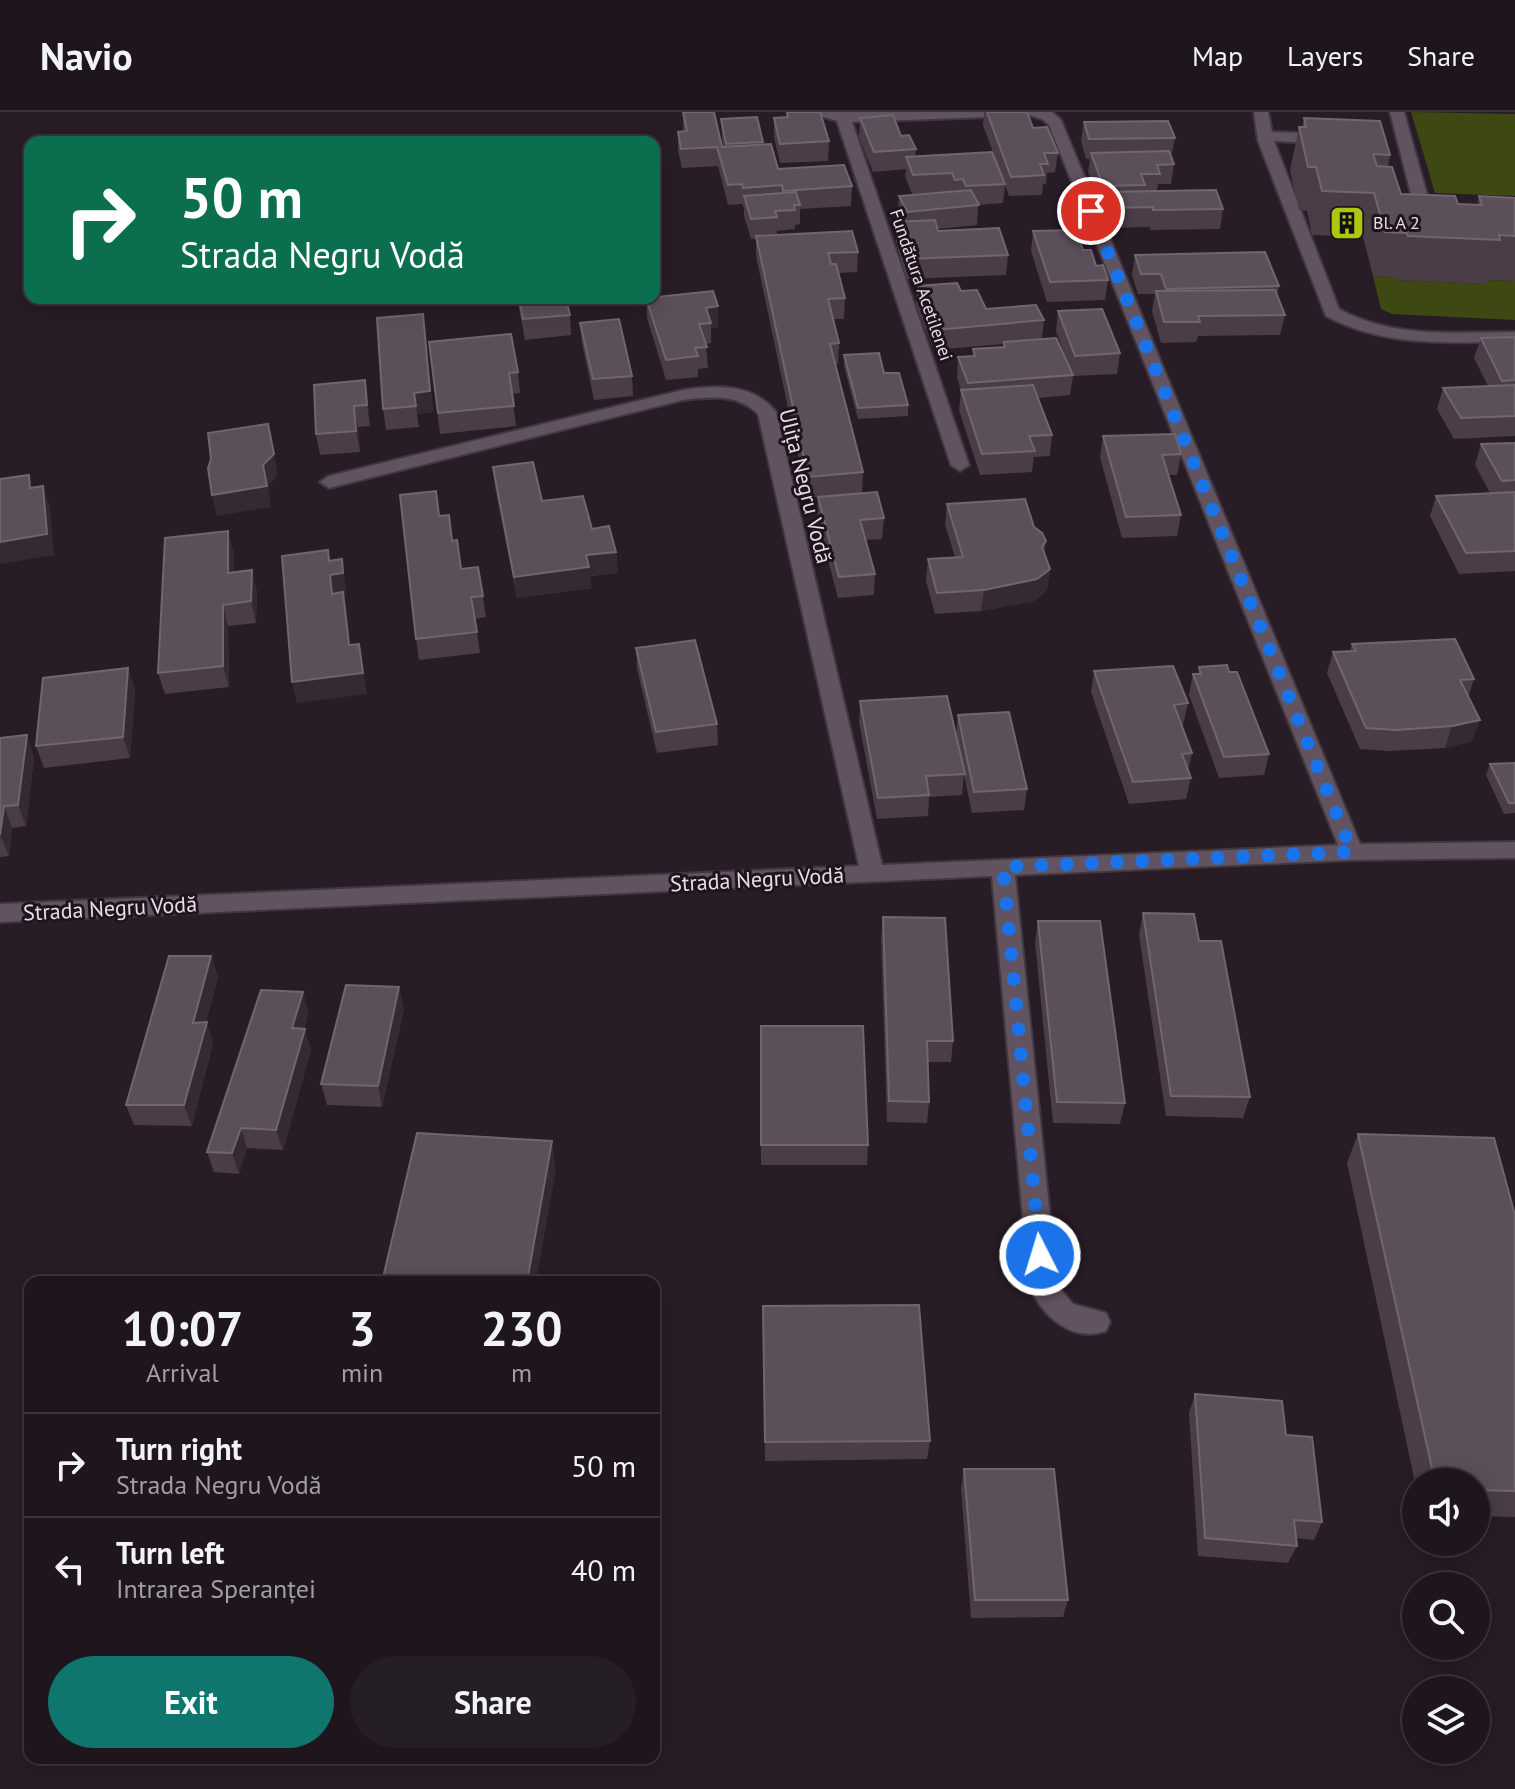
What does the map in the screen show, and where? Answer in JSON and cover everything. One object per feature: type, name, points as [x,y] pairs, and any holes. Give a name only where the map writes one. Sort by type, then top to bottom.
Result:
[{"type":"street","points":[[815,112],[843,118],[1027,112],[1047,115],[1056,123],[1352,852]]},
{"type":"street","points":[[1261,112],[1265,136],[1332,312],[1370,332],[1515,337]]},
{"type":"street","points":[[1397,112],[1399,143],[1420,198],[1433,211],[1455,216]]},
{"type":"street","name":"Fundătura Acetilenei","points":[[843,118],[960,465]]},
{"type":"street","points":[[1265,136],[1341,140]]},
{"type":"street","name":"Ulița Negru Vodă","points":[[329,482],[683,395],[732,393],[756,399],[767,412],[872,873]]},
{"type":"street","name":"Strada Negru Vodă","points":[[0,913],[1352,852],[1515,850]]},
{"type":"street","points":[[1003,867],[1043,1285],[1047,1297],[1061,1312],[1079,1322],[1096,1322]]},
{"type":"green space","points":[[1411,112],[1515,114],[1515,196],[1435,193]]},
{"type":"green space","points":[[1373,276],[1486,284],[1486,280],[1515,281],[1515,320],[1392,314],[1381,309]]},
{"type":"building","points":[[683,112],[714,112],[722,147],[771,144],[778,169],[844,165],[852,186],[783,191],[782,185],[743,188],[742,184],[728,185],[717,147],[681,149],[678,132],[687,131]]},
{"type":"building","points":[[787,112],[820,112],[829,141],[780,144],[774,118],[788,117]]},
{"type":"building","points":[[987,112],[1027,112],[1033,128],[1047,127],[1058,153],[1044,153],[1048,164],[1040,164],[1044,175],[1011,177]]},
{"type":"building","points":[[893,115],[901,136],[909,135],[916,149],[874,152],[860,118]]},
{"type":"building","points":[[757,117],[763,142],[726,144],[721,119]]},
{"type":"building","points":[[1304,118],[1380,121],[1390,155],[1373,154],[1377,166],[1392,167],[1401,194],[1455,196],[1458,204],[1482,205],[1479,196],[1515,198],[1515,236],[1499,235],[1500,240],[1385,232],[1374,193],[1322,191],[1316,167],[1308,167],[1299,127],[1306,127]]},
{"type":"building","points":[[1168,121],[1175,138],[1089,139],[1084,122]]},
{"type":"building","points":[[1169,151],[1174,164],[1157,165],[1160,174],[1141,174],[1145,185],[1103,186],[1091,153]]},
{"type":"building","points":[[992,152],[1005,184],[966,186],[963,179],[955,180],[952,173],[913,175],[906,157]]},
{"type":"building","points":[[971,190],[979,205],[907,212],[899,196]]},
{"type":"building","points":[[1216,190],[1223,209],[1111,208],[1106,192]]},
{"type":"building","points":[[796,192],[800,205],[794,205],[795,210],[775,211],[777,217],[751,219],[744,196]]},
{"type":"building","points":[[935,220],[938,231],[999,228],[1008,255],[907,259],[897,222]]},
{"type":"building","points":[[1076,230],[1083,250],[1091,250],[1096,266],[1103,265],[1108,280],[1050,282],[1033,231]]},
{"type":"building","points":[[852,231],[858,252],[828,253],[831,264],[836,264],[845,298],[828,299],[839,343],[830,344],[863,472],[808,477],[756,236]]},
{"type":"building","points":[[1265,252],[1279,286],[1166,289],[1161,274],[1141,274],[1135,255]]},
{"type":"building","points":[[957,283],[961,291],[977,290],[986,309],[1036,305],[1044,320],[936,330],[917,286]]},
{"type":"building","points":[[1275,290],[1285,315],[1198,316],[1200,322],[1164,322],[1156,291]]},
{"type":"building","points":[[713,291],[718,306],[706,308],[711,323],[699,324],[707,347],[695,348],[698,356],[666,360],[648,304],[660,304],[660,297]]},
{"type":"building","points":[[520,304],[567,304],[570,315],[523,319]]},
{"type":"building","points":[[1102,309],[1120,353],[1075,356],[1058,311]]},
{"type":"building","points":[[423,314],[430,391],[414,393],[416,406],[383,409],[377,318]]},
{"type":"building","points":[[619,319],[632,376],[593,379],[580,323]]},
{"type":"building","points":[[511,334],[518,372],[509,373],[514,406],[438,413],[429,342]]},
{"type":"building","points":[[1515,337],[1515,380],[1502,381],[1481,338]]},
{"type":"building","points":[[1056,338],[1073,375],[968,383],[958,357],[975,356],[973,349],[1005,347],[1004,342]]},
{"type":"building","points":[[879,353],[884,373],[899,373],[908,405],[858,408],[844,355]]},
{"type":"building","points":[[365,380],[367,405],[354,406],[356,431],[316,434],[314,385]]},
{"type":"building","points":[[1033,385],[1052,435],[1029,436],[1035,451],[982,454],[961,390]]},
{"type":"building","points":[[1515,385],[1515,416],[1461,418],[1443,388]]},
{"type":"building","points":[[268,424],[274,454],[263,465],[267,486],[212,495],[208,433]]},
{"type":"building","points":[[1175,434],[1181,454],[1162,455],[1181,515],[1126,517],[1103,436]]},
{"type":"building","points":[[1515,443],[1515,480],[1502,481],[1481,444]]},
{"type":"building","points":[[533,462],[542,501],[583,496],[592,529],[609,526],[616,552],[586,555],[589,567],[514,577],[493,467]]},
{"type":"building","points":[[29,475],[30,488],[43,486],[47,534],[0,542],[0,479]]},
{"type":"building","points":[[436,491],[439,516],[449,515],[452,541],[457,540],[461,569],[478,567],[483,596],[471,597],[477,632],[416,639],[400,495]]},
{"type":"building","points":[[877,492],[884,518],[860,520],[875,574],[839,577],[818,497]]},
{"type":"building","points":[[1515,492],[1515,551],[1466,553],[1436,496]]},
{"type":"building","points":[[1025,499],[1034,527],[1046,541],[1042,547],[1050,569],[1037,579],[984,590],[937,593],[928,559],[963,557],[947,504]]},
{"type":"building","points":[[228,531],[228,573],[252,570],[251,601],[223,605],[223,666],[158,673],[165,538]]},
{"type":"building","points":[[328,550],[329,561],[342,559],[343,573],[330,575],[332,594],[343,592],[349,645],[359,644],[363,673],[292,682],[282,556]]},
{"type":"building","points":[[1455,639],[1474,679],[1460,680],[1480,720],[1452,726],[1396,730],[1366,728],[1333,652],[1356,651],[1352,644]]},
{"type":"building","points":[[695,640],[717,724],[656,732],[636,648]]},
{"type":"building","points":[[1227,665],[1229,672],[1237,672],[1269,754],[1224,757],[1193,674],[1201,674],[1199,667]]},
{"type":"building","points":[[1173,666],[1188,703],[1174,705],[1192,753],[1182,754],[1191,778],[1133,782],[1094,671]]},
{"type":"building","points":[[128,668],[123,737],[36,746],[43,678]]},
{"type":"building","points":[[947,696],[965,774],[926,776],[929,795],[878,798],[860,701]]},
{"type":"building","points":[[1009,712],[1027,789],[974,792],[958,715]]},
{"type":"building","points":[[27,735],[18,805],[4,806],[0,835],[0,738]]},
{"type":"building","points":[[1515,763],[1515,803],[1509,803],[1490,764]]},
{"type":"building","points":[[1143,913],[1194,914],[1199,941],[1221,941],[1250,1097],[1171,1096]]},
{"type":"building","points":[[883,917],[945,918],[953,1041],[927,1041],[929,1102],[889,1101]]},
{"type":"building","points":[[1038,921],[1100,921],[1125,1103],[1057,1102]]},
{"type":"building","points":[[169,956],[211,956],[193,1023],[207,1022],[184,1105],[126,1105]]},
{"type":"building","points":[[346,985],[399,987],[378,1086],[321,1084]]},
{"type":"building","points":[[261,990],[303,992],[292,1028],[305,1029],[276,1130],[241,1128],[232,1153],[207,1152]]},
{"type":"building","points":[[761,1026],[863,1026],[868,1145],[761,1145]]},
{"type":"building","points":[[417,1133],[552,1141],[528,1276],[383,1276]]},
{"type":"building","points":[[1358,1134],[1494,1138],[1515,1215],[1515,1491],[1490,1490],[1490,1468],[1432,1468]]},
{"type":"building","points":[[919,1305],[930,1441],[765,1442],[763,1306]]},
{"type":"building","points":[[1195,1394],[1282,1401],[1286,1435],[1312,1437],[1322,1522],[1294,1520],[1297,1546],[1205,1538]]},
{"type":"building","points":[[964,1469],[1054,1469],[1068,1600],[975,1600]]},
{"type":"place","name":"Bl. A 2","points":[[1347,223]]},
{"type":"route","points":[[1040,1255],[1003,867],[1352,852],[1091,211]]}]
